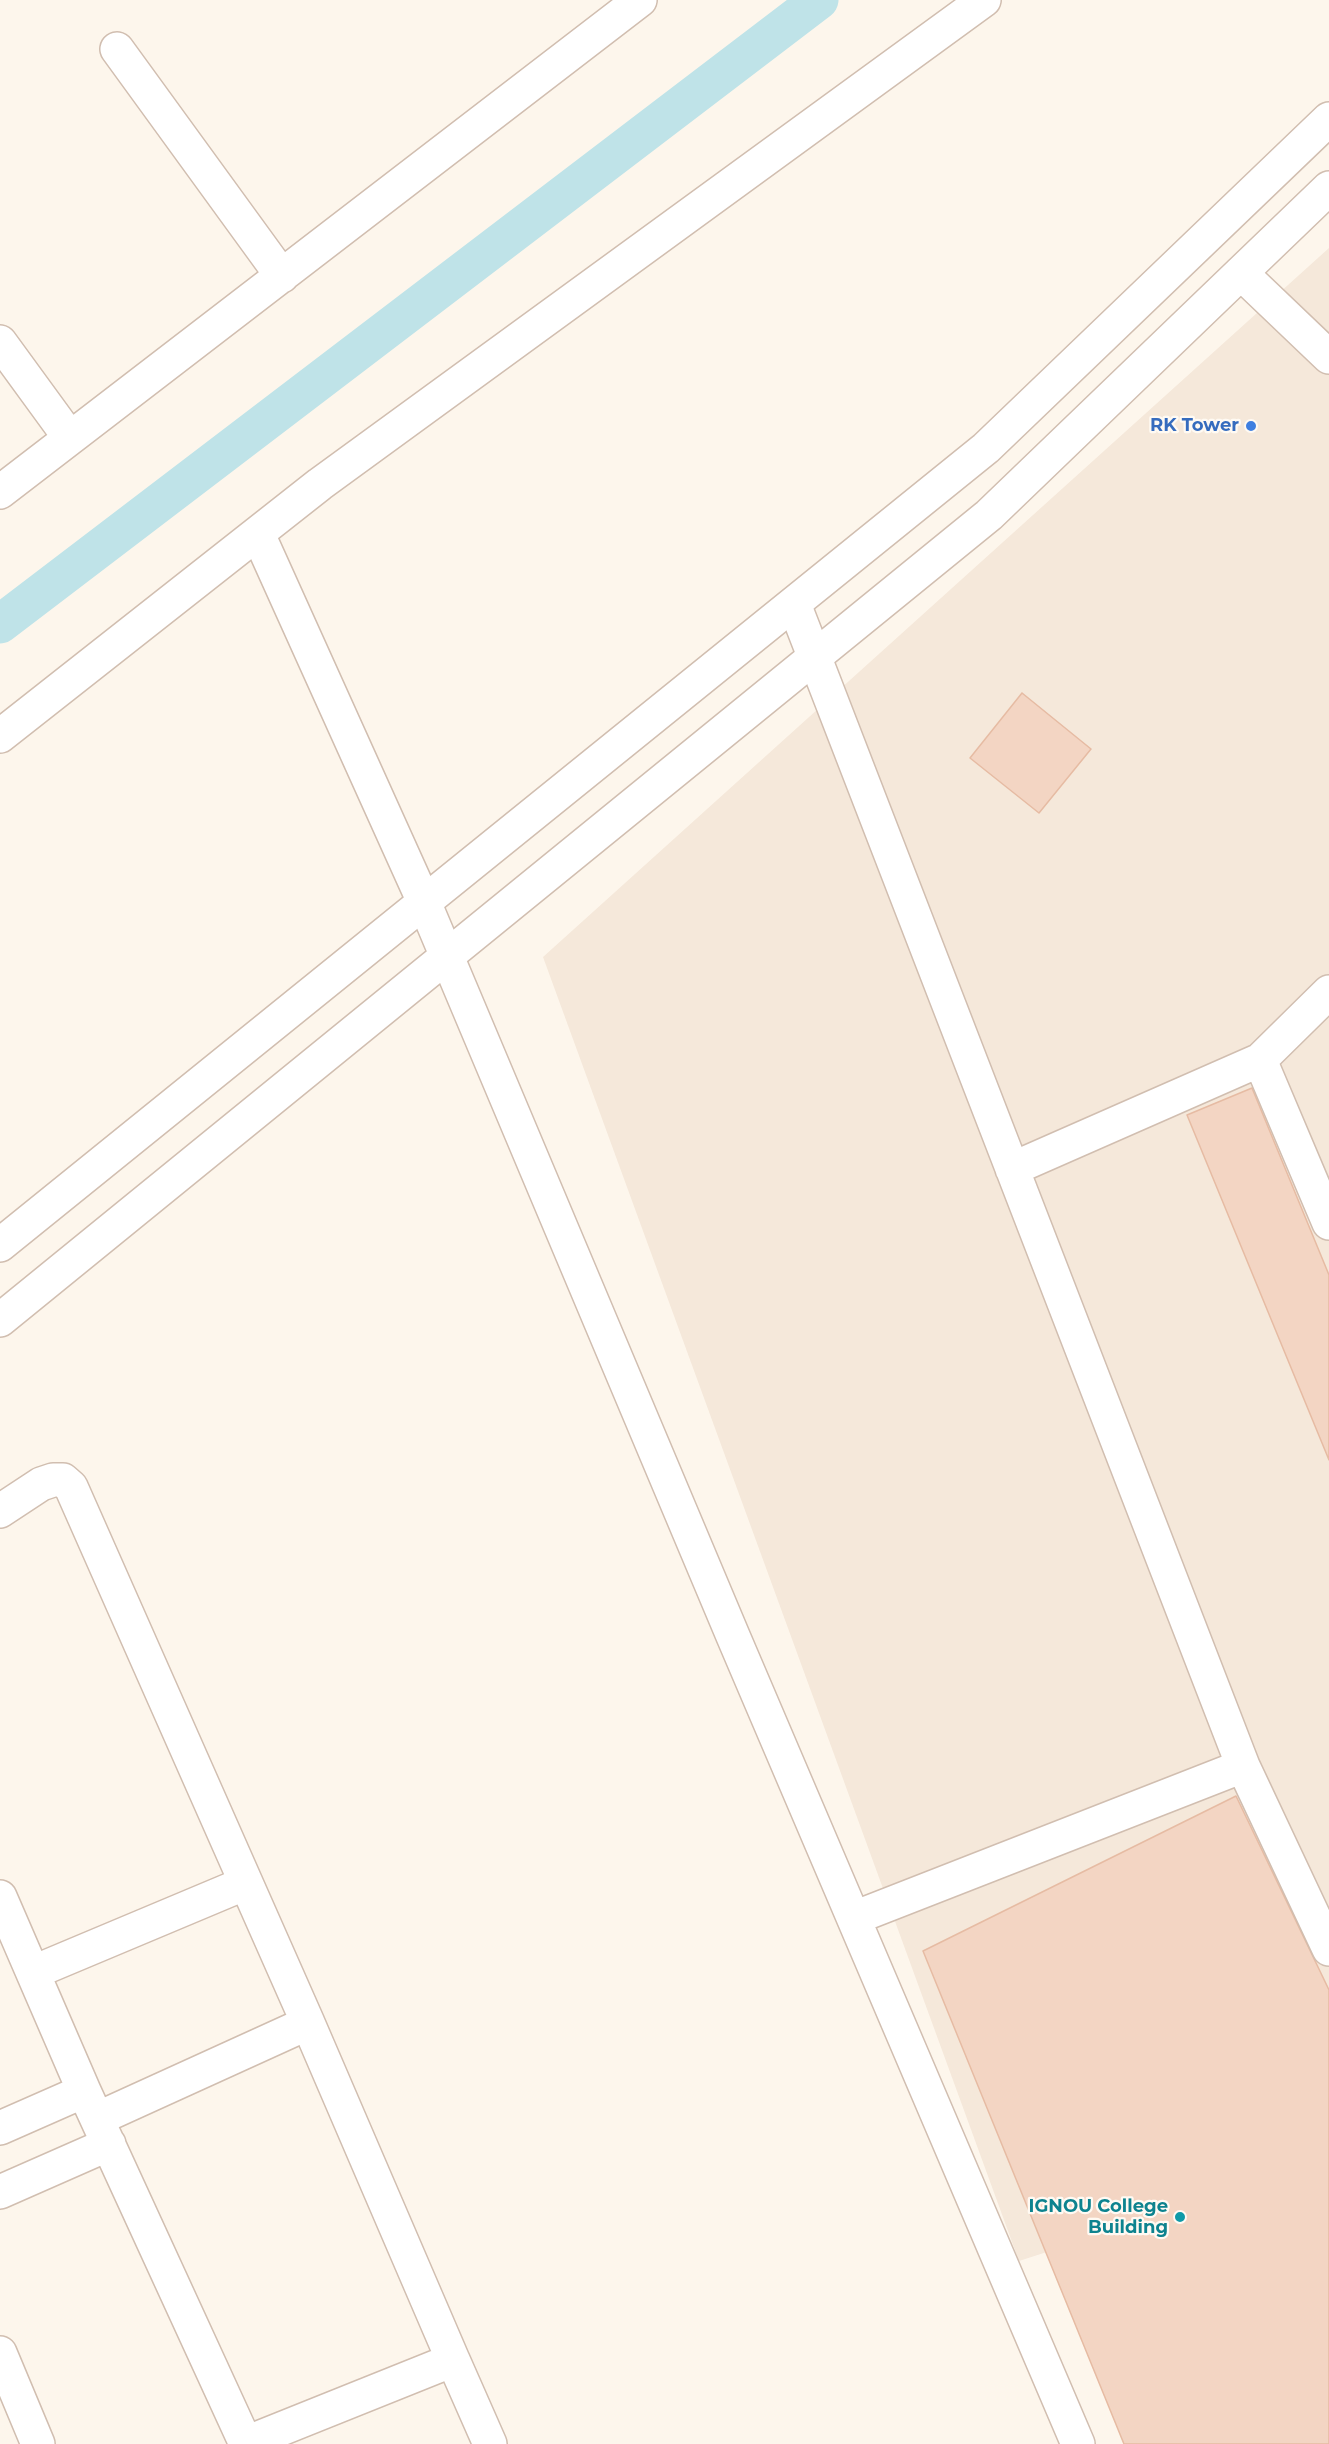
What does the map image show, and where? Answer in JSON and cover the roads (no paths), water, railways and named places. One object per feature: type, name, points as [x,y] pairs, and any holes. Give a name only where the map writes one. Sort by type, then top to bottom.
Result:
[{"type":"street","points":[[0,492],[640,0]]},
{"type":"street","points":[[0,736],[320,484],[984,0]]},
{"type":"street","points":[[117,49],[282,276]]},
{"type":"street","points":[[0,1245],[986,448],[1329,119]]},
{"type":"street","points":[[0,1320],[989,515],[1329,188]]},
{"type":"street","points":[[1241,273],[1329,357]]},
{"type":"street","points":[[2,350],[70,438]]},
{"type":"street","points":[[258,534],[424,902],[1078,2444]]},
{"type":"street","points":[[794,604],[1243,1766],[1328,1944]]},
{"type":"street","points":[[1012,1168],[1260,1060],[1329,992]]},
{"type":"street","points":[[1260,1060],[1329,1223]]},
{"type":"street","points":[[0,1511],[41,1484],[63,1480],[70,1487],[308,2022],[490,2444]]},
{"type":"street","points":[[854,1918],[1243,1766]]},
{"type":"street","points":[[34,1972],[246,1883]]},
{"type":"street","points":[[0,1897],[97,2118],[246,2444],[453,2360]]},
{"type":"street","points":[[0,2192],[97,2118],[308,2022]]},
{"type":"street","points":[[0,2128],[97,2118]]},
{"type":"street","points":[[0,2353],[38,2444]]},
{"type":"waterway","points":[[0,624],[819,0]]},
{"type":"place","name":"RK Tower","points":[[1251,426]]},
{"type":"place","name":"IGNOU College Building","points":[[1180,2217]]}]
